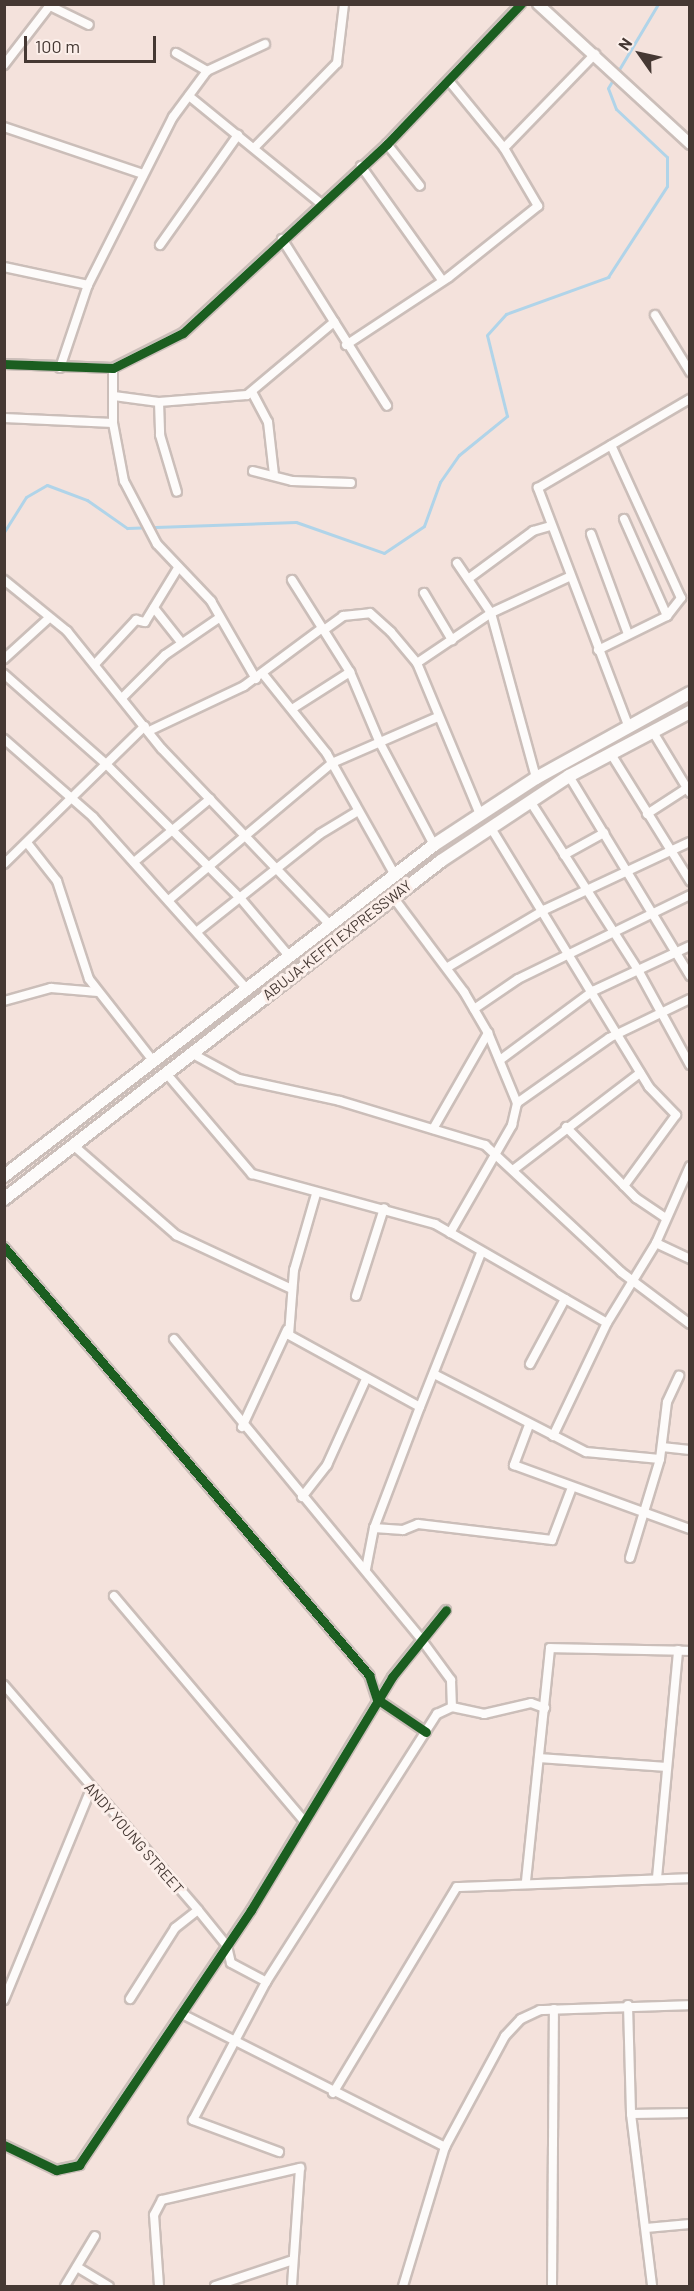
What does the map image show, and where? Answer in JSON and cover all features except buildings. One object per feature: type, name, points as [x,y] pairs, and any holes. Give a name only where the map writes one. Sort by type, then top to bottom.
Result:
[{"type":"highway","name":"ABUJA-KEFFI EXPRESSWAY","points":[[6,1171],[154,1062],[434,845],[536,778],[690,693]]},
{"type":"highway","name":"ABUJA-KEFFI EXPRESSWAY","points":[[4,1199],[393,897],[490,828],[569,776],[690,712]]},
{"type":"main road","points":[[538,4],[618,74],[690,144]]},
{"type":"street","points":[[254,148],[337,63],[344,4]]},
{"type":"street","points":[[4,364],[60,368],[113,368],[183,333],[319,202],[387,144],[450,82],[521,4]]},
{"type":"street","points":[[4,65],[50,5],[89,25]]},
{"type":"street","points":[[60,368],[88,285],[143,174],[189,96],[207,71],[265,44]]},
{"type":"street","points":[[176,53],[207,71]]},
{"type":"street","points":[[504,148],[595,54]]},
{"type":"street","points":[[346,345],[442,280],[538,206],[504,148],[450,82]]},
{"type":"street","points":[[189,96],[319,202]]},
{"type":"street","points":[[4,127],[143,174]]},
{"type":"street","points":[[160,246],[238,135]]},
{"type":"street","points":[[387,144],[420,186]]},
{"type":"street","points":[[361,166],[442,280]]},
{"type":"street","points":[[282,239],[346,345],[387,406]]},
{"type":"street","points":[[4,267],[88,285]]},
{"type":"street","points":[[655,315],[690,372]]},
{"type":"street","points":[[114,396],[159,402],[252,392],[334,322]]},
{"type":"street","points":[[113,368],[113,423],[124,482],[157,544],[210,601],[219,618],[260,677],[292,709],[332,763],[395,875]]},
{"type":"street","points":[[252,392],[268,422],[274,475]]},
{"type":"street","points":[[628,726],[569,577],[539,493],[542,484],[690,399]]},
{"type":"street","points":[[159,402],[160,435],[177,492]]},
{"type":"street","points":[[4,418],[113,423]]},
{"type":"street","points":[[598,650],[667,616],[681,598],[611,445]]},
{"type":"street","points":[[253,471],[351,483]]},
{"type":"street","points":[[624,519],[667,616]]},
{"type":"street","points":[[468,579],[533,531],[551,526]]},
{"type":"street","points":[[591,534],[628,634]]},
{"type":"street","points":[[457,563],[491,613],[536,778]]},
{"type":"street","points":[[96,663],[154,608],[178,568]]},
{"type":"street","points":[[417,663],[491,613],[569,577]]},
{"type":"street","points":[[4,580],[96,663],[147,729],[330,925]]},
{"type":"street","points":[[292,580],[350,672],[380,743],[434,845]]},
{"type":"street","points":[[424,593],[452,640]]},
{"type":"street","points":[[154,608],[181,642]]},
{"type":"street","points":[[4,864],[28,844],[106,764],[147,729],[260,677],[343,616],[374,613],[417,663],[480,814]]},
{"type":"street","points":[[123,697],[181,642],[219,618]]},
{"type":"street","points":[[4,659],[48,619]]},
{"type":"street","points":[[292,709],[350,672]]},
{"type":"street","points":[[4,674],[106,764],[171,835],[241,899],[290,956]]},
{"type":"street","points":[[170,898],[203,865],[332,763],[438,717]]},
{"type":"street","points":[[647,814],[688,791],[653,732]]},
{"type":"street","points":[[4,739],[72,798],[170,898],[200,930],[247,989]]},
{"type":"street","points":[[611,754],[690,881]]},
{"type":"street","points":[[569,776],[627,872],[654,911],[690,976]]},
{"type":"street","points":[[134,862],[171,835],[210,799]]},
{"type":"street","points":[[530,801],[638,970],[690,1065]]},
{"type":"street","points":[[200,930],[279,868],[358,811]]},
{"type":"street","points":[[490,828],[571,952],[640,1072],[676,1115],[624,1186]]},
{"type":"street","points":[[564,855],[604,833]]},
{"type":"street","points":[[448,967],[544,910],[673,852],[690,842]]},
{"type":"street","points":[[28,844],[57,881],[87,974],[98,992],[154,1062]]},
{"type":"street","points":[[474,1009],[571,952],[690,895]]},
{"type":"street","points":[[393,897],[448,967],[474,1009],[488,1033],[517,1103],[512,1125],[494,1152],[450,1233]]},
{"type":"street","points":[[500,1060],[593,991],[690,946]]},
{"type":"street","points":[[4,1001],[51,988],[98,992]]},
{"type":"street","points":[[517,1103],[617,1035],[690,999]]},
{"type":"street","points":[[433,1129],[488,1033]]},
{"type":"street","points":[[192,1053],[239,1079],[433,1129],[494,1152],[634,1282],[690,1324]]},
{"type":"street","points":[[513,1170],[640,1072]]},
{"type":"street","points":[[166,1073],[244,1168],[316,1194],[384,1208],[450,1233],[481,1253],[607,1323]]},
{"type":"street","points":[[566,1127],[624,1186],[664,1217]]},
{"type":"street","points":[[73,1145],[176,1235],[292,1289]]},
{"type":"street","points":[[553,1436],[607,1323],[656,1243],[664,1217],[690,1166]]},
{"type":"street","points":[[242,1427],[287,1330],[292,1289],[316,1194]]},
{"type":"street","points":[[356,1296],[384,1208]]},
{"type":"street","points":[[656,1243],[690,1259]]},
{"type":"street","points":[[4,1247],[369,1675],[378,1699],[426,1732]]},
{"type":"street","points":[[366,1569],[374,1528],[481,1253]]},
{"type":"street","points":[[530,1364],[565,1299]]},
{"type":"street","points":[[287,1330],[292,1338],[420,1407]]},
{"type":"street","points":[[174,1339],[242,1427],[366,1569],[421,1639],[451,1680],[452,1707]]},
{"type":"street","points":[[434,1374],[529,1425],[586,1452],[660,1460]]},
{"type":"street","points":[[630,1558],[660,1460],[667,1402],[679,1376]]},
{"type":"street","points":[[302,1497],[327,1465],[366,1379]]},
{"type":"street","points":[[529,1425],[512,1463],[572,1490],[690,1529]]},
{"type":"street","points":[[662,1447],[690,1450]]},
{"type":"street","points":[[374,1528],[403,1530],[418,1524],[552,1540],[572,1490]]},
{"type":"street","points":[[114,1596],[304,1821]]},
{"type":"street","points":[[4,2145],[56,2170],[79,2165],[227,1946],[378,1699],[421,1639],[446,1610]]},
{"type":"street","points":[[526,1881],[552,1647],[690,1651]]},
{"type":"street","points":[[657,1878],[678,1650]]},
{"type":"street","name":"ANDY YOUNG STREET","points":[[4,1685],[91,1789],[198,1910],[227,1946],[231,1963],[266,1982]]},
{"type":"street","points":[[279,2152],[193,2120],[232,2041],[266,1982],[437,1714],[452,1707],[484,1714],[531,1703],[545,1708]]},
{"type":"street","points":[[539,1758],[667,1767]]},
{"type":"street","points":[[4,2000],[91,1789]]},
{"type":"street","points":[[333,2093],[452,1893],[475,1882],[690,1878]]},
{"type":"street","points":[[130,2000],[175,1929],[198,1910]]},
{"type":"street","points":[[403,2286],[445,2147],[505,2036],[520,2019],[554,2009],[628,2005],[690,2005]]},
{"type":"street","points":[[628,2005],[631,2114],[652,2286]]},
{"type":"street","points":[[552,2286],[554,2009]]},
{"type":"street","points":[[182,2013],[333,2093],[445,2147]]},
{"type":"street","points":[[631,2114],[690,2113]]},
{"type":"street","points":[[159,2286],[154,2215],[162,2200],[300,2169],[292,2286]]},
{"type":"street","points":[[646,2229],[690,2224]]},
{"type":"street","points":[[65,2286],[95,2236]]},
{"type":"street","points":[[215,2286],[293,2260]]},
{"type":"street","points":[[77,2267],[109,2286]]},
{"type":"waterway","points":[[4,532],[26,497],[47,485],[87,500],[127,528],[296,522],[384,553],[424,526],[440,482],[459,455],[507,416],[487,335],[506,314],[608,277],[667,186],[667,157],[616,109],[608,88],[658,4]]},
{"type":"cycle path","points":[[4,364],[113,368],[183,333],[387,144],[521,4]]},
{"type":"cycle path","points":[[4,1247],[369,1675],[377,1699],[426,1732]]},
{"type":"cycle path","points":[[4,2145],[56,2170],[79,2165],[251,1910],[392,1677],[446,1610]]}]
